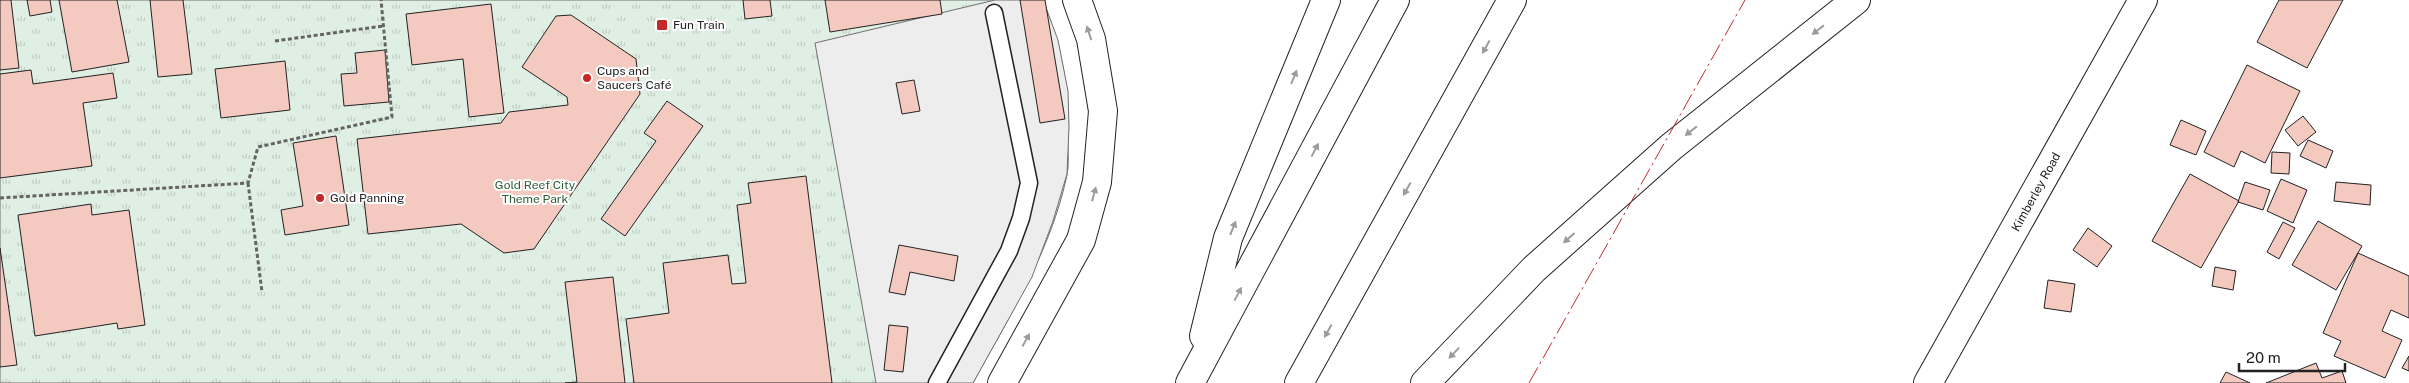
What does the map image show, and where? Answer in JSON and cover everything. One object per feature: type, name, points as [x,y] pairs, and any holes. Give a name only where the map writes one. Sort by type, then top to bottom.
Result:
[{"type":"main road","points":[[1002,383],[1081,240],[1097,182],[1102,111],[1091,39],[1077,0]]},
{"type":"main road","points":[[1192,380],[1228,238],[1326,0]]},
{"type":"main road","points":[[1192,380],[1395,0]]},
{"type":"main road","points":[[1425,383],[1534,269],[1670,147],[1856,0]]},
{"type":"main road","name":"Kimberley Road","points":[[1928,383],[2143,0]]},
{"type":"main road","points":[[1299,383],[1511,2]]},
{"type":"lane","points":[[937,383],[1009,251],[1021,218],[1029,183],[994,13]]},
{"type":"path","points":[[262,292],[248,183],[258,147],[392,117],[381,0]]},
{"type":"path","points":[[275,41],[383,26]]},
{"type":"path","points":[[0,198],[248,183]]},
{"type":"green space","name":"Gold Reef City Theme Park","points":[[0,0],[1043,0],[1050,18],[1064,71],[1069,126],[1068,172],[1060,203],[1040,257],[1028,283],[973,383],[0,383]]},
{"type":"shaded area","points":[[995,0],[1043,0],[1058,40],[1068,91],[1069,127],[1067,174],[1053,221],[1032,277],[973,383],[876,383],[815,43]]},
{"type":"building","points":[[0,0],[11,0],[19,68],[0,70]]},
{"type":"building","points":[[27,0],[50,0],[52,12],[30,16]]},
{"type":"building","points":[[59,0],[117,0],[129,62],[72,72]]},
{"type":"building","points":[[150,0],[183,0],[192,74],[158,77]]},
{"type":"building","points":[[743,0],[770,0],[772,16],[745,19]]},
{"type":"building","points":[[825,0],[940,0],[942,14],[830,32]]},
{"type":"building","points":[[1020,0],[1045,0],[1065,119],[1040,123]]},
{"type":"building","points":[[2279,0],[2343,0],[2307,68],[2257,42]]},
{"type":"building","points":[[491,4],[504,113],[469,117],[463,59],[412,65],[406,14]]},
{"type":"building","points":[[571,15],[636,59],[640,94],[534,249],[504,253],[461,224],[368,234],[357,139],[501,123],[509,112],[568,105],[567,97],[522,67],[556,16]]},
{"type":"building","points":[[385,50],[389,102],[344,106],[341,74],[357,73],[355,53]]},
{"type":"building","points":[[285,61],[290,110],[221,118],[215,69]]},
{"type":"building","points":[[2247,65],[2300,91],[2265,163],[2241,151],[2234,167],[2204,152]]},
{"type":"building","points":[[31,70],[33,84],[113,73],[117,98],[83,103],[92,166],[0,178],[0,74]]},
{"type":"building","points":[[914,80],[920,111],[902,114],[896,83]]},
{"type":"building","points":[[667,101],[703,126],[625,236],[601,219],[656,141],[644,133]]},
{"type":"building","points":[[2303,116],[2316,132],[2298,146],[2285,130]]},
{"type":"building","points":[[2181,120],[2206,131],[2196,155],[2170,145]]},
{"type":"building","points":[[336,136],[349,225],[285,235],[281,210],[303,206],[293,143]]},
{"type":"building","points":[[2308,140],[2333,151],[2326,168],[2300,156]]},
{"type":"building","points":[[2272,152],[2290,153],[2289,174],[2271,173]]},
{"type":"building","points":[[2190,174],[2239,201],[2201,268],[2152,241]]},
{"type":"building","points":[[806,176],[832,383],[634,383],[626,319],[669,313],[663,263],[728,255],[732,284],[746,283],[737,205],[751,203],[748,183]]},
{"type":"building","points":[[2281,179],[2307,190],[2293,223],[2267,211]]},
{"type":"building","points":[[2245,182],[2270,190],[2263,210],[2238,202]]},
{"type":"building","points":[[2336,182],[2371,185],[2370,205],[2334,201]]},
{"type":"building","points":[[91,204],[92,215],[129,210],[145,325],[118,329],[117,323],[35,336],[18,215]]},
{"type":"building","points":[[2318,221],[2362,246],[2336,290],[2292,265]]},
{"type":"building","points":[[2283,222],[2295,228],[2279,259],[2267,252]]},
{"type":"building","points":[[2088,228],[2112,246],[2097,267],[2073,250]]},
{"type":"building","points":[[899,245],[958,256],[954,281],[910,272],[905,295],[889,292]]},
{"type":"building","points":[[0,248],[17,365],[0,367]]},
{"type":"building","points":[[2358,253],[2409,276],[2409,318],[2391,310],[2382,331],[2402,340],[2385,378],[2334,356],[2341,341],[2323,333]]},
{"type":"building","points":[[2215,267],[2236,271],[2233,290],[2212,286]]},
{"type":"building","points":[[613,277],[625,383],[565,383],[577,382],[565,282]]},
{"type":"building","points":[[2048,280],[2075,284],[2071,312],[2044,308]]},
{"type":"building","points":[[889,325],[908,327],[903,372],[884,370]]},
{"type":"building","points":[[2409,356],[2409,371],[2402,368]]},
{"type":"building","points":[[2316,363],[2322,378],[2342,371],[2346,383],[2266,383]]},
{"type":"building","points":[[2226,372],[2250,383],[2220,383]]},
{"type":"power","points":[[1529,383],[1745,0]]},
{"type":"place","name":"Fun Train","points":[[662,25]]},
{"type":"place","name":"Cups and Saucers Café","points":[[587,78]]},
{"type":"place","name":"Gold Panning","points":[[320,198]]}]
